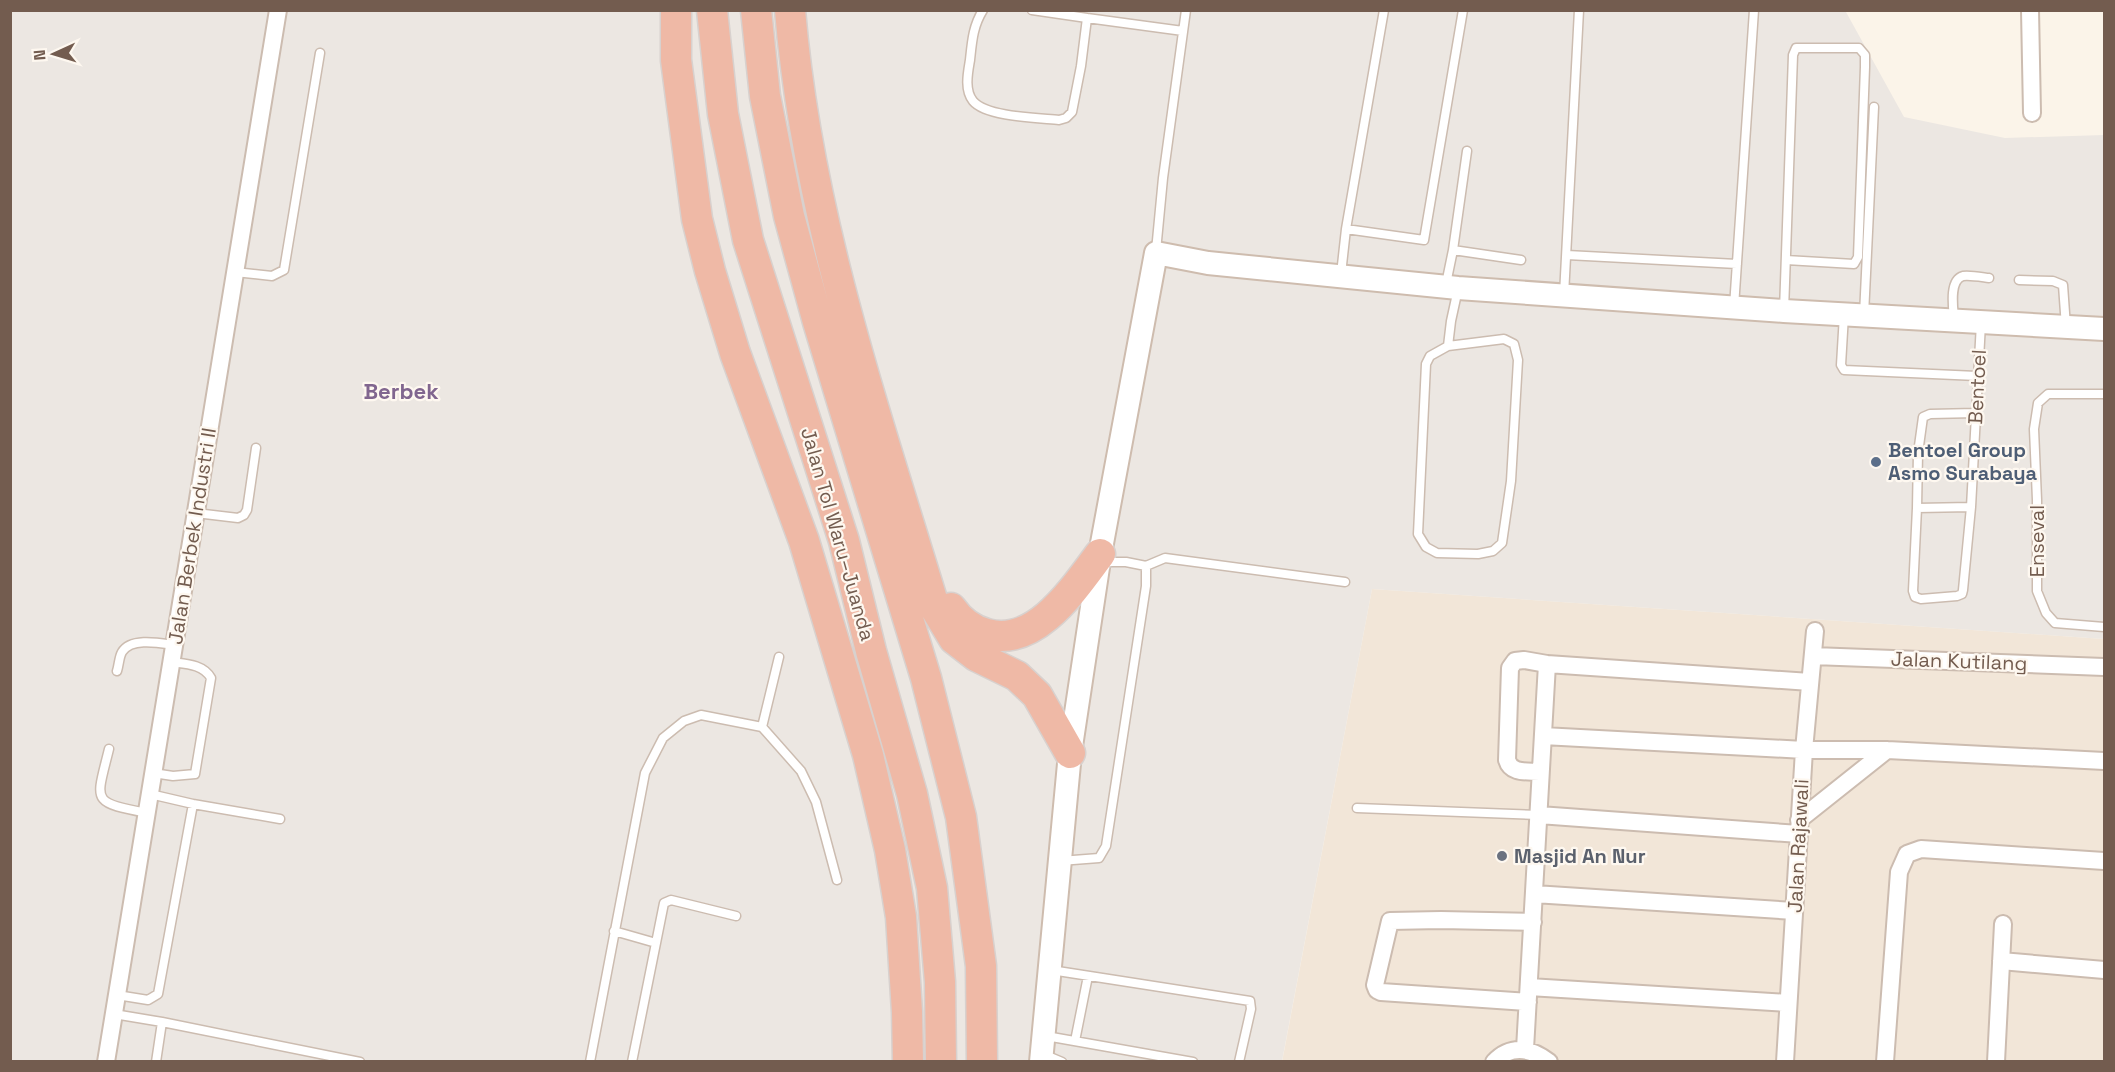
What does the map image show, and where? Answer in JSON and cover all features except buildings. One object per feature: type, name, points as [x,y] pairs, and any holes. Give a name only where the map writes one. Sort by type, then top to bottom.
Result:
[{"type":"highway","points":[[676,10],[676,60],[697,219],[710,271],[735,353],[804,541],[868,755],[890,850],[901,917],[908,1062]]},
{"type":"highway","name":"Jalan Tol Waru–Juanda","points":[[712,10],[723,114],[748,240],[844,541],[912,794],[932,888],[940,982],[941,1062]]},
{"type":"highway","name":"Jalan Tol Waru–Juanda","points":[[756,10],[765,96],[789,216],[818,322],[926,678],[961,817],[981,966],[982,1062]]},
{"type":"highway","points":[[790,10],[794,63],[810,162],[827,241],[934,606],[954,639],[976,656],[1017,676],[1037,695],[1070,753]]},
{"type":"highway","points":[[862,366],[896,433],[942,585],[951,609],[963,623],[976,632],[992,636],[1013,635],[1036,625],[1066,599],[1100,558]]},
{"type":"street","name":"Jalan Berbek Industri II","points":[[106,1062],[278,10]]},
{"type":"street","points":[[2030,10],[2032,113]]},
{"type":"street","points":[[1047,1053],[1049,969],[1070,753],[1100,558],[1156,253],[1208,262],[1452,288],[1784,311],[2104,329]]},
{"type":"street","name":"Jalan Rajawali","points":[[1785,1062],[1804,750],[1815,630]]},
{"type":"street","name":"Jalan Kutilang","points":[[1813,656],[2104,667]]},
{"type":"street","points":[[1540,772],[1513,770],[1507,760],[1510,668],[1515,661],[1810,682]]},
{"type":"street","points":[[1525,1049],[1547,664]]},
{"type":"street","points":[[1543,736],[1804,750],[1887,750],[2104,761]]},
{"type":"street","points":[[1539,815],[1799,827],[1887,750]]},
{"type":"street","points":[[1885,1062],[1899,872],[1907,854],[1921,849],[2104,861]]},
{"type":"street","points":[[1534,894],[1794,911]]},
{"type":"street","points":[[1533,922],[1394,919],[1388,924],[1375,985],[1377,990],[1381,992],[1529,994],[1788,1003]]},
{"type":"street","points":[[1996,1062],[2003,924]]},
{"type":"street","points":[[2001,961],[2104,970]]},
{"type":"street","points":[[1494,1062],[1505,1053],[1525,1049],[1538,1053],[1549,1062]]},
{"type":"lane","points":[[983,10],[973,30],[967,85],[973,101],[986,109],[1012,115],[1059,120],[1066,118],[1072,112],[1087,18]]},
{"type":"lane","points":[[1032,10],[1183,31]]},
{"type":"lane","points":[[1156,253],[1163,178],[1186,10]]},
{"type":"lane","points":[[1340,277],[1346,229],[1362,158],[1384,10]]},
{"type":"lane","points":[[1346,229],[1424,240],[1433,172],[1463,10]]},
{"type":"lane","points":[[1564,296],[1579,10]]},
{"type":"lane","points":[[1734,307],[1754,10]]},
{"type":"lane","points":[[1784,311],[1793,55],[1796,48],[1805,46],[1860,48],[1865,55],[1865,67],[1858,257],[1854,264],[1786,260]]},
{"type":"lane","points":[[235,272],[272,276],[284,270],[320,54]]},
{"type":"lane","points":[[1874,107],[1854,315],[1841,365],[1844,370],[1977,376]]},
{"type":"lane","points":[[1448,345],[1453,250],[1467,151]]},
{"type":"lane","points":[[1453,250],[1521,260]]},
{"type":"lane","points":[[1567,255],[1737,264]]},
{"type":"lane","points":[[1954,321],[1954,287],[1957,280],[1962,276],[1989,278]]},
{"type":"lane","points":[[2019,280],[2054,281],[2062,285],[2066,327]]},
{"type":"lane","name":"Bentoel","points":[[1917,508],[1913,591],[1916,597],[1921,599],[1962,594],[1971,507],[1981,323]]},
{"type":"lane","points":[[1504,339],[1514,344],[1518,360],[1510,481],[1502,543],[1493,551],[1478,554],[1437,553],[1426,547],[1418,534],[1426,364],[1430,356],[1448,345],[1504,339]]},
{"type":"lane","name":"Enseval","points":[[2104,394],[2048,394],[2038,403],[2034,429],[2037,591],[2046,614],[2055,623],[2104,627]]},
{"type":"lane","points":[[1971,507],[1917,508],[1918,453],[1923,417],[1930,414],[1976,413]]},
{"type":"lane","points":[[196,513],[238,518],[244,515],[247,510],[256,448]]},
{"type":"lane","points":[[1100,558],[1146,566],[1165,558],[1346,582]]},
{"type":"lane","points":[[1060,861],[1099,858],[1107,846],[1146,586],[1146,566]]},
{"type":"lane","points":[[117,671],[121,653],[129,645],[140,643],[173,653],[208,672],[211,678],[195,774],[193,776],[153,773]]},
{"type":"lane","points":[[762,727],[779,657]]},
{"type":"lane","points":[[590,1062],[645,773],[663,738],[684,721],[702,715],[762,727],[801,771],[816,802],[837,880]]},
{"type":"lane","points":[[109,749],[99,789],[101,799],[109,805],[147,813]]},
{"type":"lane","points":[[150,794],[280,819]]},
{"type":"lane","points":[[117,995],[148,1000],[158,994],[193,804]]},
{"type":"lane","points":[[1357,808],[1539,815]]},
{"type":"lane","points":[[632,1062],[664,903],[671,900],[736,916]]},
{"type":"lane","points":[[614,931],[656,943]]},
{"type":"lane","points":[[1049,969],[1250,1001],[1251,1009],[1239,1062]]},
{"type":"lane","points":[[1075,1041],[1088,976]]},
{"type":"lane","points":[[114,1014],[360,1062]]},
{"type":"lane","points":[[156,1062],[162,1023]]},
{"type":"lane","points":[[1047,1053],[1075,1041],[1193,1062]]},
{"type":"shaded area","points":[[10,11],[1846,12],[1904,117],[2005,138],[2104,135],[2104,639],[1372,589],[1282,1061],[11,1061]]},
{"type":"shaded area","points":[[1372,589],[2104,639],[2104,1061],[1282,1062]]},
{"type":"place","name":"Bentoel Group Asmo Surabaya","points":[[1876,462]]},
{"type":"place","name":"Masjid An Nur","points":[[1502,856]]},
{"type":"district","name":"Berbek","points":[[401,391]]}]
